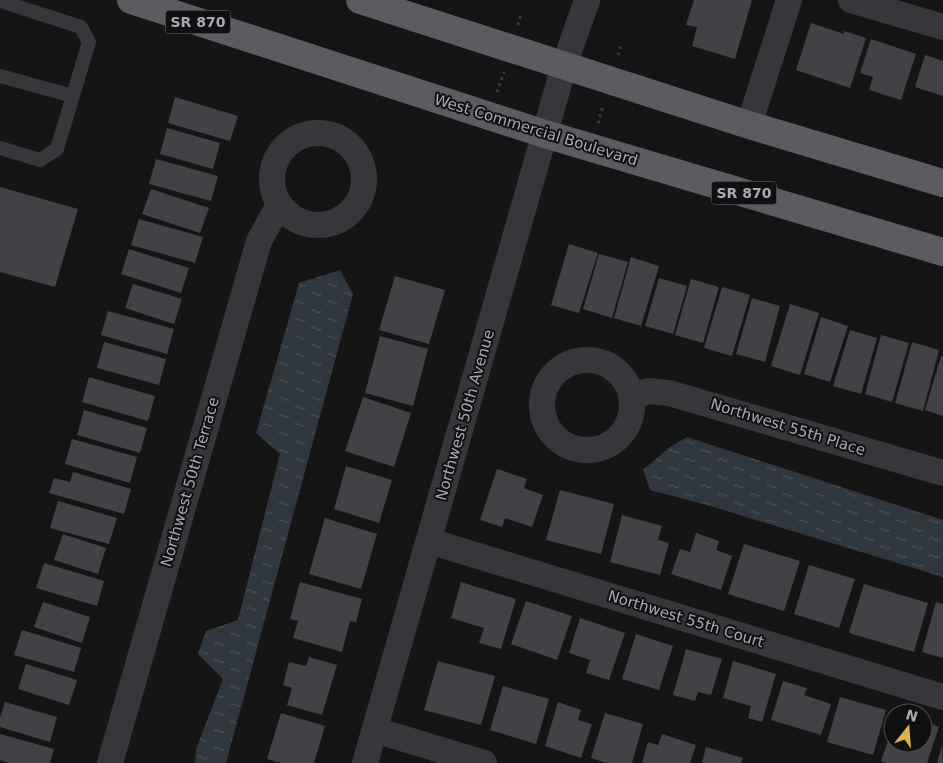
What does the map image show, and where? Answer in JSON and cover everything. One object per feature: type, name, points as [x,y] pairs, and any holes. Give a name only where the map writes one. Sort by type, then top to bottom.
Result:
[{"type":"highway","name":"West Commercial Boulevard","points":[[131,0],[545,134],[943,252]]},
{"type":"highway","points":[[360,0],[749,125],[943,183]]},
{"type":"street","name":"Northwest 50th Avenue","points":[[365,763],[564,66],[587,0]]},
{"type":"street","points":[[749,125],[789,0]]},
{"type":"street","points":[[851,0],[943,28]]},
{"type":"street","name":"Northwest 50th Terrace","points":[[110,763],[260,241],[279,205]]},
{"type":"street","name":"Northwest 55th Place","points":[[632,397],[648,391],[670,392],[943,472]]},
{"type":"street","name":"Northwest 55th Court","points":[[429,541],[943,697]]},
{"type":"street","points":[[375,730],[484,763]]},
{"type":"lane","points":[[0,1],[81,27],[89,42],[57,149],[40,160],[0,148]]},
{"type":"lane","points":[[0,76],[73,96]]},
{"type":"path","points":[[489,116],[522,15]]},
{"type":"water","points":[[340,270],[353,294],[226,763],[195,763],[196,749],[223,679],[198,654],[206,631],[238,620],[280,454],[256,433],[299,283]]},
{"type":"water","points":[[687,437],[943,520],[943,577],[707,505],[650,490],[643,470],[670,447]]},
{"type":"building","points":[[694,0],[752,0],[735,59],[692,46],[697,27],[686,25]]},
{"type":"building","points":[[811,23],[844,34],[844,31],[866,38],[850,88],[796,70]]},
{"type":"building","points":[[871,39],[916,54],[901,100],[869,90],[873,77],[860,73]]},
{"type":"building","points":[[925,55],[943,61],[943,96],[915,87]]},
{"type":"building","points":[[175,97],[238,116],[230,141],[168,123]]},
{"type":"building","points":[[167,128],[220,143],[213,169],[160,154]]},
{"type":"building","points":[[156,159],[218,176],[211,201],[149,184]]},
{"type":"building","points":[[0,187],[78,209],[55,287],[0,272]]},
{"type":"building","points":[[151,189],[209,208],[200,233],[142,214]]},
{"type":"building","points":[[139,219],[203,237],[195,263],[131,245]]},
{"type":"building","points":[[569,244],[598,253],[579,313],[551,305]]},
{"type":"building","points":[[129,249],[189,268],[181,293],[121,274]]},
{"type":"building","points":[[599,254],[628,262],[612,318],[583,309]]},
{"type":"building","points":[[631,257],[659,266],[641,326],[614,318]]},
{"type":"building","points":[[395,276],[445,290],[429,344],[379,330]]},
{"type":"building","points":[[659,278],[687,286],[673,334],[645,326]]},
{"type":"building","points":[[691,279],[719,287],[703,343],[675,335]]},
{"type":"building","points":[[133,284],[182,299],[174,324],[125,308]]},
{"type":"building","points":[[722,287],[750,295],[732,356],[704,348]]},
{"type":"building","points":[[752,298],[780,306],[765,362],[736,354]]},
{"type":"building","points":[[790,304],[819,313],[800,375],[771,366]]},
{"type":"building","points":[[108,311],[174,329],[167,354],[101,335]]},
{"type":"building","points":[[821,317],[848,326],[830,382],[804,374]]},
{"type":"building","points":[[850,330],[877,338],[861,394],[833,386]]},
{"type":"building","points":[[881,335],[909,343],[892,402],[865,394]]},
{"type":"building","points":[[380,336],[428,349],[413,406],[365,393]]},
{"type":"building","points":[[104,342],[166,359],[159,385],[97,368]]},
{"type":"building","points":[[912,342],[939,350],[923,411],[895,403]]},
{"type":"building","points":[[941,356],[943,357],[943,416],[925,410]]},
{"type":"building","points":[[89,377],[155,396],[148,421],[82,402]]},
{"type":"building","points":[[363,397],[411,413],[394,467],[345,451]]},
{"type":"building","points":[[84,410],[147,428],[140,453],[77,435]]},
{"type":"building","points":[[72,439],[137,457],[130,483],[65,464]]},
{"type":"building","points":[[346,466],[392,480],[379,523],[334,509]]},
{"type":"building","points":[[497,469],[527,479],[524,488],[543,495],[532,527],[505,518],[502,527],[480,520]]},
{"type":"building","points":[[73,472],[131,489],[124,514],[49,493],[54,478],[70,482]]},
{"type":"building","points":[[560,490],[614,504],[601,554],[546,540]]},
{"type":"building","points":[[58,501],[117,518],[109,544],[50,528]]},
{"type":"building","points":[[622,515],[662,526],[658,540],[669,543],[660,575],[610,562]]},
{"type":"building","points":[[325,518],[377,534],[361,589],[309,574]]},
{"type":"building","points":[[696,533],[719,541],[716,550],[732,556],[721,590],[671,574],[680,549],[690,552]]},
{"type":"building","points":[[63,534],[106,548],[98,574],[54,560]]},
{"type":"building","points":[[744,544],[800,561],[784,611],[728,594]]},
{"type":"building","points":[[44,563],[104,581],[97,606],[36,588]]},
{"type":"building","points":[[809,565],[855,579],[839,628],[794,614]]},
{"type":"building","points":[[300,582],[362,599],[356,622],[350,621],[342,652],[293,638],[298,621],[290,619]]},
{"type":"building","points":[[461,582],[516,599],[501,649],[479,643],[484,628],[451,618]]},
{"type":"building","points":[[864,584],[928,603],[914,652],[849,633]]},
{"type":"building","points":[[526,601],[572,616],[557,660],[511,644]]},
{"type":"building","points":[[43,602],[90,617],[82,643],[34,627]]},
{"type":"building","points":[[936,602],[943,604],[943,658],[922,652]]},
{"type":"building","points":[[580,618],[625,633],[609,680],[586,673],[590,660],[569,653]]},
{"type":"building","points":[[22,630],[81,648],[74,672],[14,655]]},
{"type":"building","points":[[636,634],[673,646],[659,690],[622,679]]},
{"type":"building","points":[[686,649],[722,659],[711,695],[698,692],[695,701],[673,695]]},
{"type":"building","points":[[309,657],[337,665],[322,715],[287,705],[292,688],[283,685],[289,662],[306,666]]},
{"type":"building","points":[[438,661],[495,676],[481,725],[424,710]]},
{"type":"building","points":[[733,661],[776,674],[762,722],[748,718],[751,706],[723,698]]},
{"type":"building","points":[[26,664],[77,680],[69,705],[18,689]]},
{"type":"building","points":[[783,681],[807,688],[804,695],[831,704],[821,735],[771,720]]},
{"type":"building","points":[[503,686],[549,699],[536,744],[490,730]]},
{"type":"building","points":[[840,697],[883,709],[883,720],[873,755],[827,742]]},
{"type":"building","points":[[5,702],[57,717],[50,742],[0,727],[0,717]]},
{"type":"building","points":[[558,702],[581,710],[578,720],[592,724],[581,758],[545,746]]},
{"type":"building","points":[[281,713],[325,726],[314,763],[281,763],[267,759]]},
{"type":"building","points":[[605,713],[643,724],[632,763],[607,763],[591,758]]},
{"type":"building","points":[[933,725],[939,727],[933,745]]},
{"type":"building","points":[[0,734],[54,749],[50,763],[9,763],[0,760]]},
{"type":"building","points":[[662,734],[696,745],[690,763],[642,763],[648,742],[658,745]]},
{"type":"building","points":[[942,745],[943,763],[937,763]]},
{"type":"building","points":[[706,747],[743,758],[741,763],[702,763]]},
{"type":"building","points":[[884,753],[930,753],[927,763],[886,763],[881,761]]}]
